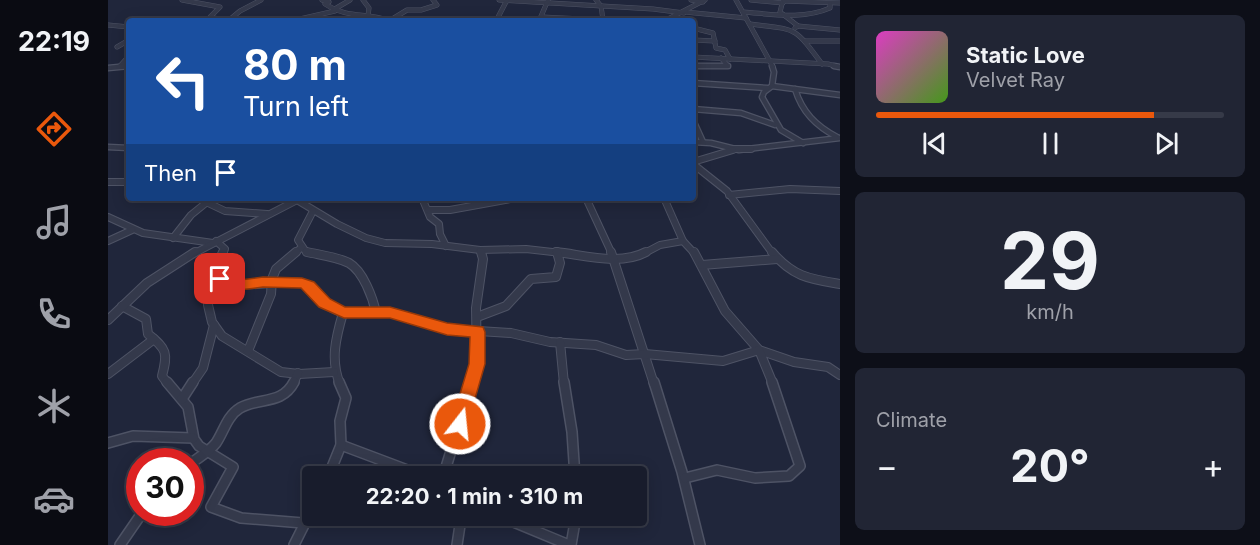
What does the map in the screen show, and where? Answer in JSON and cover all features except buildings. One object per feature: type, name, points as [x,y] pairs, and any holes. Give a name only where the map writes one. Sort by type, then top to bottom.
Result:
[{"type":"street","points":[[182,0],[220,7],[210,17],[214,18]]},
{"type":"street","points":[[231,18],[261,0]]},
{"type":"street","points":[[322,0],[328,0],[325,4],[346,16],[377,18]]},
{"type":"street","points":[[322,18],[350,0],[363,0],[369,8],[369,16]]},
{"type":"street","points":[[395,18],[407,10],[422,10],[437,5],[433,0]]},
{"type":"street","points":[[499,0],[548,1],[746,18]]},
{"type":"street","points":[[498,18],[507,0]]},
{"type":"street","points":[[596,0],[601,6],[603,18]]},
{"type":"street","points":[[691,0],[704,1]]},
{"type":"street","points":[[736,0],[771,61],[774,72],[770,87],[762,97],[776,126],[786,137],[803,143]]},
{"type":"street","points":[[751,0],[840,3]]},
{"type":"street","points":[[540,18],[548,1]]},
{"type":"street","points":[[630,1],[632,8]]},
{"type":"street","points":[[675,17],[704,1]]},
{"type":"street","points":[[783,2],[780,12],[798,26],[840,30]]},
{"type":"street","points":[[743,12],[814,13],[830,8],[830,4]]},
{"type":"street","points":[[750,24],[793,29],[798,26]]},
{"type":"street","points":[[108,26],[126,27]]},
{"type":"street","points":[[696,29],[713,33],[716,48],[725,50],[730,59]]},
{"type":"street","points":[[793,29],[822,64]]},
{"type":"street","points":[[696,40],[715,41]]},
{"type":"street","points":[[805,41],[840,42]]},
{"type":"street","points":[[126,42],[117,47],[126,48]]},
{"type":"street","points":[[696,57],[839,66]]},
{"type":"street","points":[[696,66],[728,66],[721,58]]},
{"type":"street","points":[[119,67],[126,59]]},
{"type":"street","points":[[109,68],[126,66]]},
{"type":"street","points":[[696,83],[840,94]]},
{"type":"street","points":[[795,89],[802,105],[821,130],[840,138]]},
{"type":"street","points":[[696,109],[741,112],[776,126]]},
{"type":"street","points":[[696,127],[703,142]]},
{"type":"street","points":[[696,162],[733,150],[840,138]]},
{"type":"street","points":[[696,142],[733,150]]},
{"type":"street","points":[[108,147],[126,148]]},
{"type":"street","points":[[696,165],[722,186],[777,260],[798,275],[840,284]]},
{"type":"street","points":[[108,182],[126,182]]},
{"type":"street","points":[[729,195],[790,189],[840,191]]},
{"type":"street","points":[[173,238],[191,215],[208,201]]},
{"type":"street","points":[[210,201],[225,211],[269,214]]},
{"type":"street","points":[[108,320],[151,280],[215,242],[295,201]]},
{"type":"street","points":[[301,201],[313,211],[366,238],[385,243],[480,250],[499,248],[557,252],[613,259],[639,256],[660,245],[683,241]]},
{"type":"street","points":[[422,201],[430,217],[439,225],[440,234],[446,246]]},
{"type":"street","points":[[428,210],[443,211],[499,201]]},
{"type":"street","points":[[588,201],[603,228],[645,354],[685,478],[700,545]]},
{"type":"street","points":[[665,201],[683,241],[691,247],[702,265],[725,311],[759,350],[770,374],[800,466],[789,476],[755,478],[717,470],[685,478]]},
{"type":"street","points":[[313,211],[298,240],[302,247],[306,252],[348,262],[356,268],[374,302],[376,314]]},
{"type":"street","points":[[108,217],[115,218],[132,230],[173,238],[215,242],[225,249],[217,263],[217,273],[212,279],[207,296],[208,316],[220,334],[248,351],[256,359],[285,373],[334,372]]},
{"type":"street","points":[[108,241],[132,230]]},
{"type":"street","points":[[248,351],[272,294],[272,282],[276,269],[302,247]]},
{"type":"street","points":[[445,466],[456,440],[477,364],[477,317],[483,259],[480,250]]},
{"type":"street","points":[[477,317],[487,312],[497,311],[514,300],[531,279],[556,277],[560,263],[557,252]]},
{"type":"street","points":[[702,265],[777,260]]},
{"type":"street","points":[[217,273],[224,281],[240,285],[272,282],[302,283],[309,286],[324,303],[344,313],[402,314],[447,329],[511,333],[560,342],[596,345],[626,355],[645,354],[723,361],[759,350],[794,362],[828,368],[840,375]]},
{"type":"street","points":[[122,306],[146,319],[148,334],[163,345],[167,354],[162,376],[188,407],[193,438],[207,451],[233,467],[211,507],[220,514],[280,524],[302,523]]},
{"type":"street","points":[[332,466],[341,445],[340,421],[346,398],[334,372],[337,333],[344,313]]},
{"type":"street","points":[[182,399],[203,368],[214,325]]},
{"type":"street","points":[[108,374],[154,339]]},
{"type":"street","points":[[560,342],[560,361],[572,432],[574,466]]},
{"type":"street","points":[[204,453],[213,446],[228,417],[242,407],[273,401],[290,391],[298,373]]},
{"type":"street","points":[[108,443],[133,436],[193,438]]},
{"type":"street","points":[[341,445],[397,466]]},
{"type":"street","points":[[294,545],[302,525]]},
{"type":"street","points":[[120,545],[133,526]]},
{"type":"street","points":[[457,545],[460,526]]},
{"type":"street","points":[[523,526],[570,545],[574,526]]},
{"type":"route","points":[[220,279],[240,285],[263,282],[302,283],[309,286],[324,303],[344,313],[351,311],[376,314],[390,312],[447,329],[478,332],[477,364],[460,424]]}]
